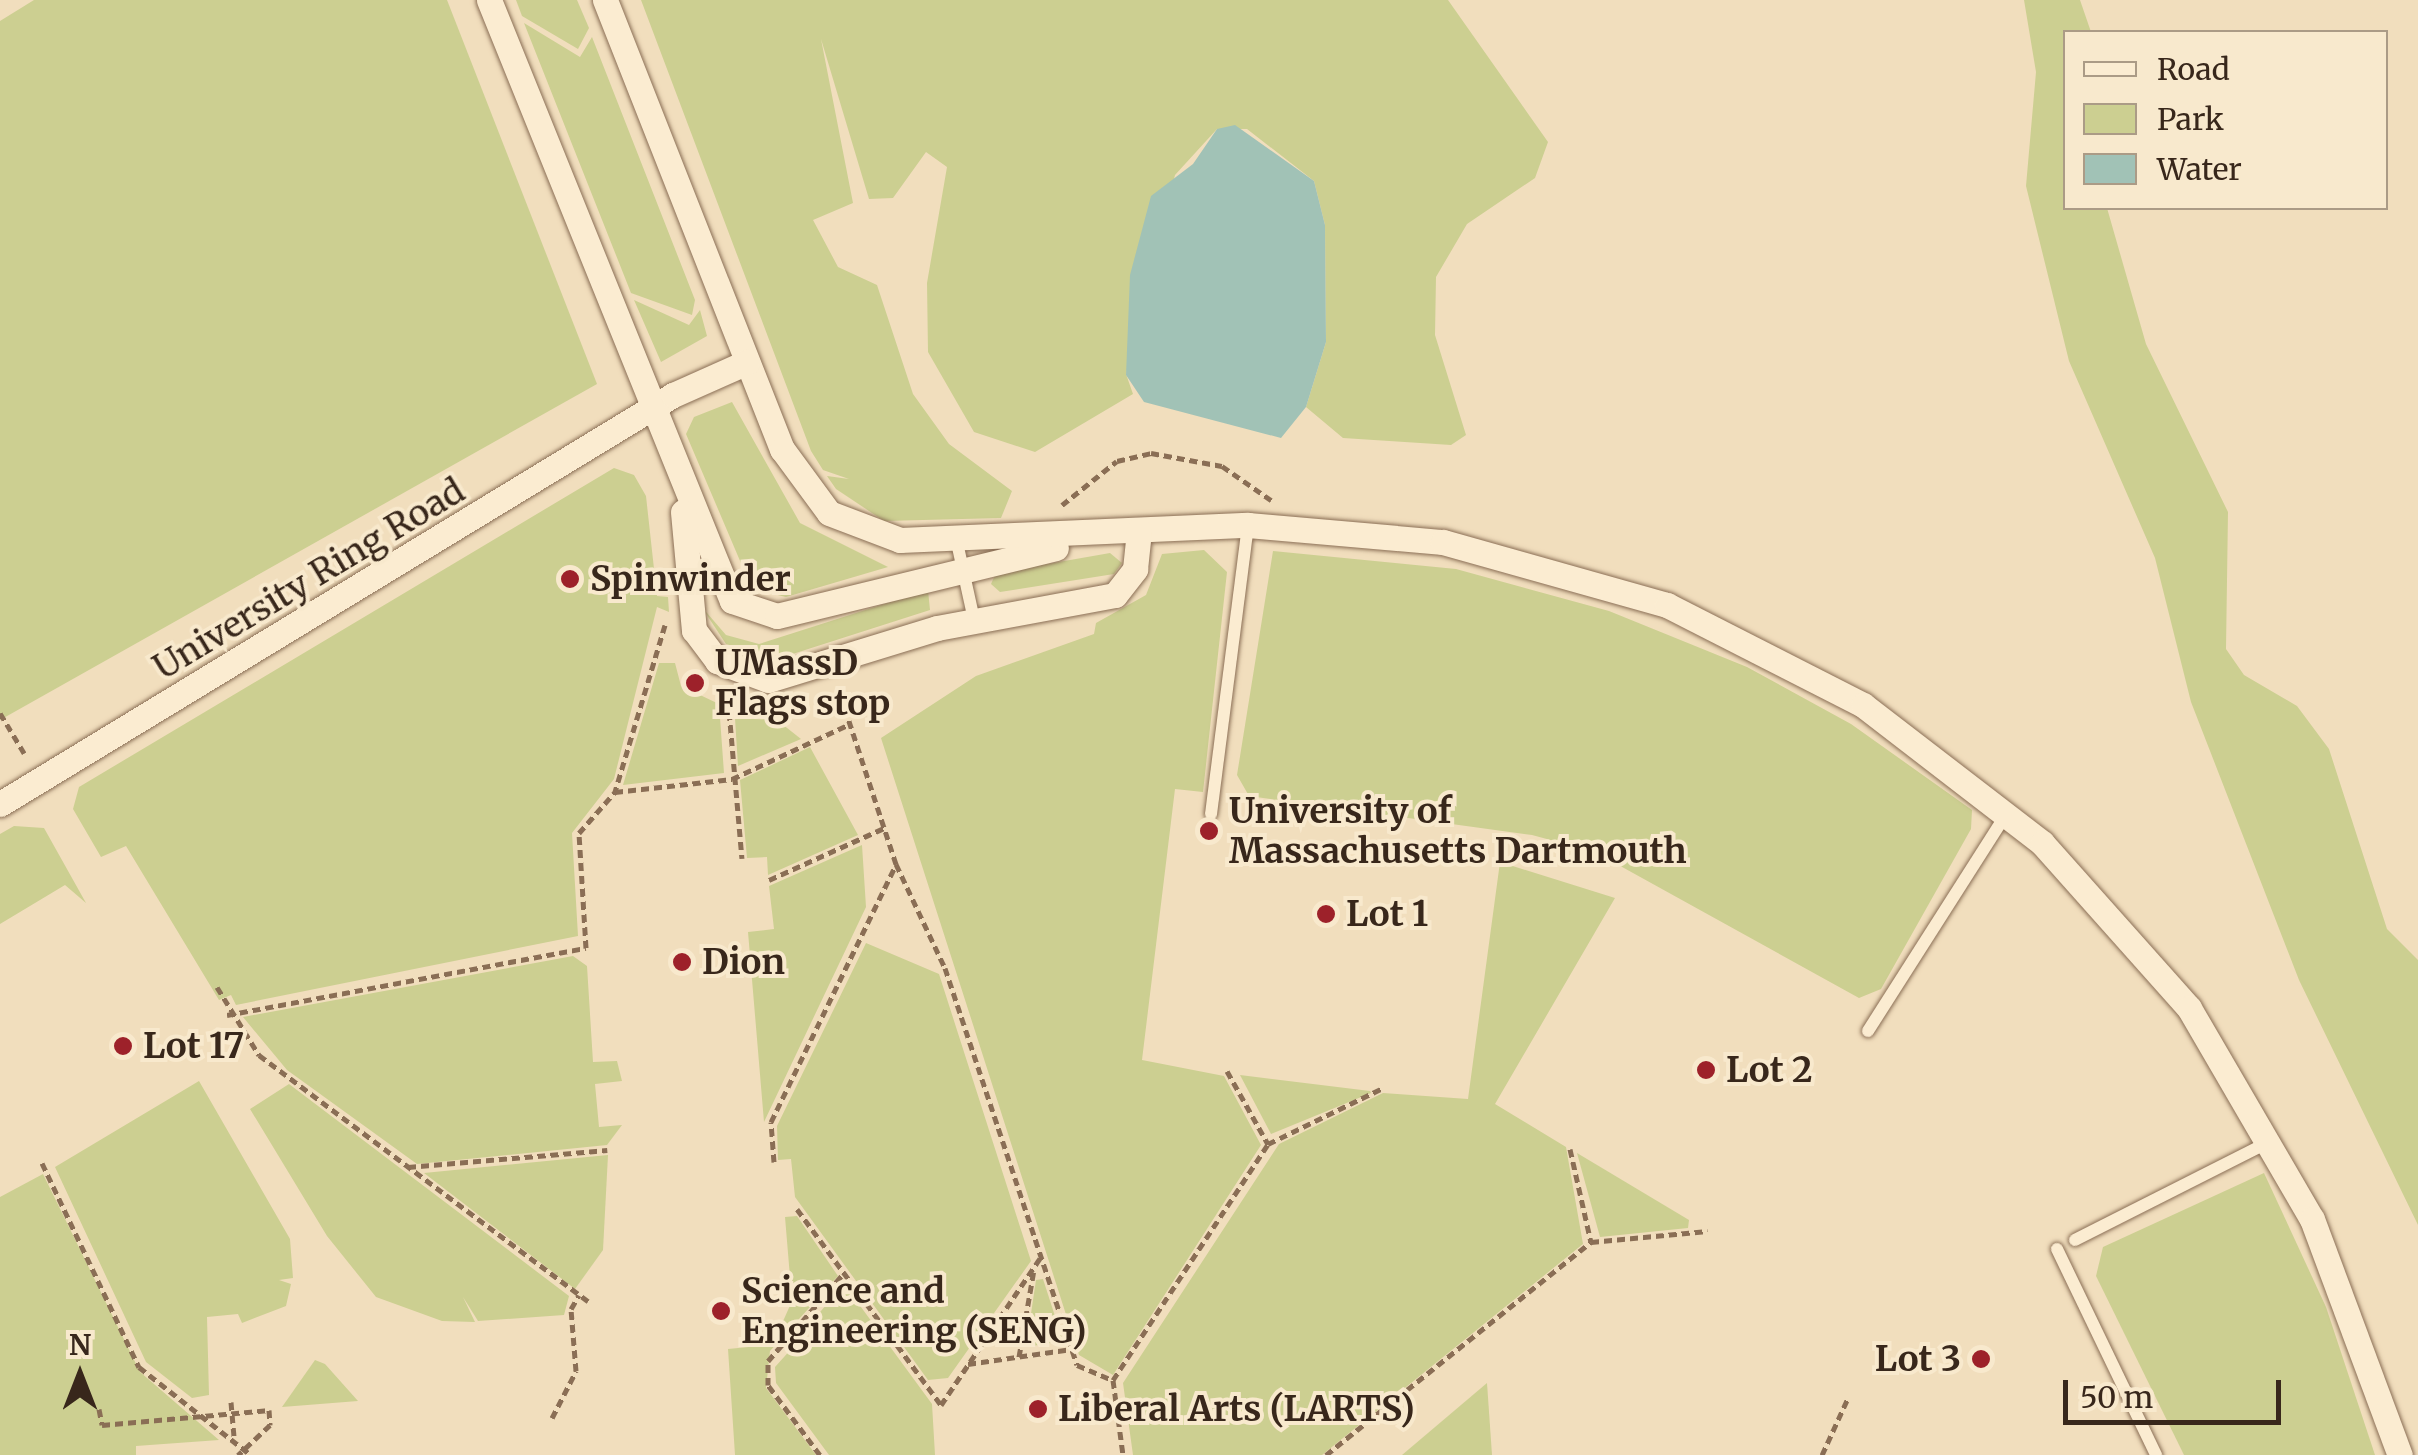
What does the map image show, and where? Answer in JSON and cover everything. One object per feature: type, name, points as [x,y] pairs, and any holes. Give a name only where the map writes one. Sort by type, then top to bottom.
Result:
[{"type":"street","points":[[489,0],[724,591],[752,615],[777,616],[962,566],[1140,530]]},
{"type":"street","points":[[605,0],[790,464],[820,505],[875,536],[956,538],[1248,525],[1287,526],[1483,550],[1667,605],[1864,705],[2007,812],[2159,969],[2273,1140],[2335,1273],[2403,1455],[2418,1452]]},
{"type":"street","name":"University Ring Road","points":[[0,804],[650,409],[747,362]]},
{"type":"street","points":[[677,478],[688,616],[708,652],[741,675],[782,680],[974,620],[1115,595],[1135,569],[1140,530]]},
{"type":"lane","points":[[1211,814],[1248,525]]},
{"type":"lane","points":[[956,538],[974,620]]},
{"type":"lane","points":[[1868,1030],[2007,812]]},
{"type":"lane","points":[[2075,1240],[2273,1140]]},
{"type":"lane","points":[[2057,1249],[2156,1455]]},
{"type":"path","points":[[1024,535],[1139,454],[1243,474],[1287,526]]},
{"type":"path","points":[[230,1014],[586,948],[579,832],[615,792],[666,624]]},
{"type":"path","points":[[839,692],[896,864],[946,968],[1077,1365],[1114,1380]]},
{"type":"path","points":[[728,699],[732,779],[742,858]]},
{"type":"path","points":[[0,713],[24,753]]},
{"type":"path","points":[[615,792],[732,779],[850,724]]},
{"type":"path","points":[[769,880],[884,828]]},
{"type":"path","points":[[774,1162],[771,1122],[896,864]]},
{"type":"path","points":[[218,987],[230,1014],[258,1055],[588,1301]]},
{"type":"path","points":[[1227,1071],[1268,1144]]},
{"type":"path","points":[[1123,1455],[1114,1380],[1268,1144],[1381,1089]]},
{"type":"path","points":[[1570,1149],[1591,1242]]},
{"type":"path","points":[[404,1167],[607,1150]]},
{"type":"path","points":[[42,1164],[139,1367],[234,1439]]},
{"type":"path","points":[[797,1209],[941,1405],[1041,1257]]},
{"type":"path","points":[[1326,1455],[1591,1242],[1707,1231]]},
{"type":"path","points":[[1019,1358],[1034,1266]]},
{"type":"path","points":[[820,1455],[768,1385],[768,1361],[843,1274]]},
{"type":"path","points":[[552,1418],[576,1372],[571,1309],[580,1295]]},
{"type":"path","points":[[968,1364],[1072,1349]]},
{"type":"path","points":[[1822,1455],[1848,1398]]},
{"type":"path","points":[[231,1402],[234,1439],[240,1452],[251,1455]]},
{"type":"path","points":[[99,1410],[102,1426],[270,1410],[270,1426],[240,1452]]},
{"type":"green space","points":[[34,0],[447,0],[597,384],[0,720],[0,21]]},
{"type":"green space","points":[[516,0],[577,0],[589,28],[578,49],[522,16]]},
{"type":"green space","points":[[641,0],[1448,0],[1548,142],[1535,178],[1467,224],[1436,277],[1435,335],[1466,435],[1451,445],[1343,438],[1306,407],[1326,342],[1325,225],[1314,181],[1247,129],[1217,129],[1175,175],[1126,374],[1133,394],[1035,452],[974,432],[928,352],[927,283],[947,167],[926,152],[893,198],[869,199],[821,39],[853,203],[813,220],[838,267],[877,285],[913,394],[949,444],[1012,491],[1001,518],[884,521],[836,489],[827,476],[849,479],[823,470],[811,451]]},
{"type":"green space","points":[[2024,0],[2080,0],[2090,30],[2063,30],[2063,210],[2108,210],[2146,344],[2228,512],[2226,649],[2244,675],[2297,706],[2329,749],[2387,929],[2418,960],[2418,1225],[2299,980],[2191,702],[2155,558],[2069,361],[2026,186],[2036,72]]},
{"type":"green space","points":[[524,23],[580,57],[592,37],[695,300],[692,315],[631,293]]},
{"type":"green space","points":[[634,300],[689,325],[700,310],[707,336],[661,362]]},
{"type":"green space","points":[[732,402],[800,523],[888,567],[786,597],[752,589],[686,434],[694,417]]},
{"type":"green space","points":[[614,468],[634,475],[646,496],[657,596],[668,597],[669,612],[657,607],[614,779],[572,833],[578,936],[236,1005],[231,995],[219,1000],[126,846],[101,857],[73,809],[79,787]]},
{"type":"green space","points":[[1204,550],[1227,572],[1203,792],[1175,789],[1142,1060],[1224,1076],[1261,1145],[1113,1375],[1079,1355],[881,738],[976,676],[1094,634],[1096,623],[1146,595],[1162,554]]},
{"type":"green space","points":[[1273,551],[1456,569],[1609,611],[1747,667],[1851,724],[1972,810],[1971,829],[1881,989],[1859,998],[1595,852],[1532,835],[1249,796],[1237,775]]},
{"type":"green space","points":[[1110,553],[1122,563],[1114,574],[1000,592],[991,584],[996,573]]},
{"type":"green space","points":[[928,590],[930,610],[777,659],[726,644],[701,606],[726,635],[759,644]]},
{"type":"green space","points":[[659,663],[675,663],[681,686],[719,704],[724,773],[623,785]]},
{"type":"green space","points":[[735,718],[777,720],[801,739],[738,766]]},
{"type":"green space","points":[[810,747],[858,835],[768,875],[767,857],[747,858],[740,780]]},
{"type":"green space","points":[[14,826],[44,828],[86,903],[65,885],[0,924],[0,834]]},
{"type":"green space","points":[[862,845],[866,907],[764,1122],[748,932],[774,929],[769,886]]},
{"type":"green space","points":[[1500,862],[1615,898],[1495,1104],[1566,1147],[1583,1244],[1322,1455],[1133,1455],[1123,1383],[1279,1144],[1383,1093],[1468,1099]]},
{"type":"green space","points":[[866,943],[939,974],[1031,1261],[948,1378],[928,1380],[795,1197],[791,1159],[778,1160],[777,1126]]},
{"type":"green space","points":[[573,956],[587,966],[593,1062],[617,1061],[622,1081],[595,1084],[599,1127],[622,1125],[607,1145],[417,1164],[287,1070],[243,1017]]},
{"type":"green space","points":[[1240,1075],[1370,1091],[1371,1093],[1271,1134]]},
{"type":"green space","points":[[199,1081],[290,1239],[293,1278],[279,1280],[291,1284],[286,1306],[242,1323],[238,1314],[207,1317],[209,1395],[192,1398],[146,1362],[55,1167]]},
{"type":"green space","points":[[289,1084],[569,1296],[564,1315],[478,1321],[463,1297],[475,1322],[442,1321],[376,1297],[327,1236],[250,1109]]},
{"type":"green space","points":[[1577,1153],[1689,1220],[1688,1228],[1600,1237]]},
{"type":"green space","points":[[608,1155],[603,1250],[575,1289],[424,1173]]},
{"type":"green space","points":[[2264,1173],[2326,1307],[2375,1455],[2184,1455],[2096,1276],[2103,1247]]},
{"type":"green space","points":[[43,1174],[140,1372],[219,1440],[136,1446],[136,1455],[0,1455],[0,1197]]},
{"type":"green space","points":[[797,1216],[838,1276],[770,1351],[766,1388],[816,1455],[735,1455],[728,1349],[770,1345],[784,1319],[792,1301],[785,1217]]},
{"type":"green space","points":[[1043,1279],[1063,1341],[1026,1347],[1036,1280]]},
{"type":"green space","points":[[837,1292],[850,1292],[932,1404],[935,1455],[829,1455],[776,1383],[775,1367],[793,1347],[811,1345],[810,1324]]},
{"type":"green space","points":[[315,1360],[325,1364],[358,1401],[282,1407]]},
{"type":"green space","points":[[1487,1383],[1492,1455],[1402,1455]]},
{"type":"water","points":[[1235,125],[1314,181],[1325,225],[1326,342],[1306,407],[1281,438],[1144,402],[1126,375],[1130,275],[1151,196],[1193,164],[1217,129]]},
{"type":"place","name":"Spinwinder","points":[[570,579]]},
{"type":"place","name":"UMassD Flags stop","points":[[695,683]]},
{"type":"place","name":"University of Massachusetts Dartmouth","points":[[1209,831]]},
{"type":"place","name":"Lot 1","points":[[1326,914]]},
{"type":"place","name":"Dion","points":[[682,962]]},
{"type":"place","name":"Lot 17","points":[[123,1046]]},
{"type":"place","name":"Lot 2","points":[[1706,1070]]},
{"type":"place","name":"Science and Engineering (SENG)","points":[[721,1311]]},
{"type":"place","name":"Lot 3","points":[[1981,1359]]},
{"type":"place","name":"Liberal Arts (LARTS)","points":[[1038,1409]]}]
